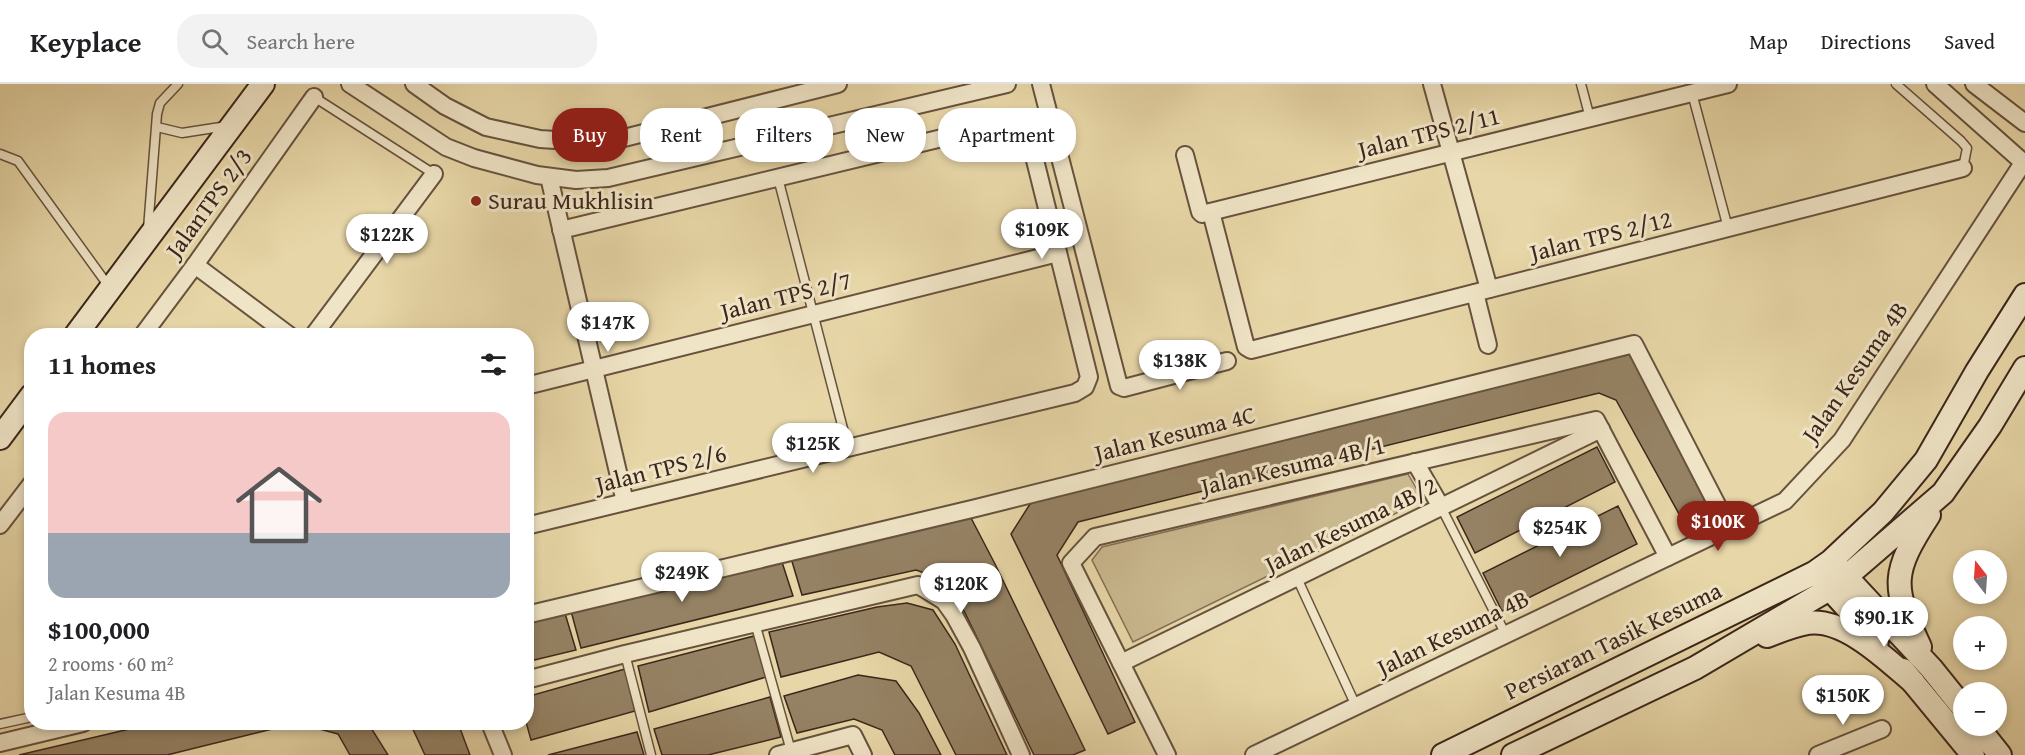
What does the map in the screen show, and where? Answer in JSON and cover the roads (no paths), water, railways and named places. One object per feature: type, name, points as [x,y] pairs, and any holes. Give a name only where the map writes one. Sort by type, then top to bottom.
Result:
[{"type":"street","points":[[81,328],[263,84]]},
{"type":"street","points":[[350,84],[446,147],[474,158],[537,176],[576,180],[608,178],[1007,84]]},
{"type":"street","points":[[414,84],[445,106],[486,127],[540,139],[586,142],[620,139],[785,90],[838,84]]},
{"type":"street","points":[[1041,84],[1119,386],[1124,388],[1227,361]]},
{"type":"street","points":[[1432,84],[1451,153],[1482,291],[1488,345]]},
{"type":"street","name":"Jalan TPS 2/11","points":[[1211,212],[1728,84]]},
{"type":"street","points":[[1935,84],[2024,164]]},
{"type":"street","points":[[1974,84],[2025,123]]},
{"type":"street","name":"JalanTPS 2/3","points":[[148,328],[315,97]]},
{"type":"street","points":[[561,230],[996,125],[1008,125],[1020,128],[1029,136],[1058,253]]},
{"type":"street","points":[[1185,155],[1200,212],[1202,214],[1211,212]]},
{"type":"street","name":"Jalan Kesuma 4B","points":[[1254,755],[1785,501],[1842,440],[2024,164]]},
{"type":"street","name":"Jalan TPS 2/12","points":[[1211,212],[1246,347],[1251,350],[1963,168]]},
{"type":"street","points":[[319,328],[434,174]]},
{"type":"street","points":[[549,177],[625,502]]},
{"type":"street","name":"Jalan TPS 2/7","points":[[534,384],[1058,253]]},
{"type":"street","name":"Jalan TPS 2/6","points":[[534,524],[1075,393],[1085,387],[1089,377],[1058,253]]},
{"type":"street","points":[[195,265],[279,328]]},
{"type":"street","name":"Persiaran Tasik Kesuma","points":[[1443,755],[1831,575],[1926,460],[1977,371],[2025,295]]},
{"type":"street","name":"Jalan Kesuma 4C","points":[[534,613],[976,508],[1634,344],[1729,528]]},
{"type":"street","name":"Persiaran Tasik Kesuma","points":[[1513,755],[1695,668],[1831,575],[1943,493],[1990,426],[2025,368]]},
{"type":"street","points":[[0,438],[24,406]]},
{"type":"street","name":"Jalan Kesuma 4B/1","points":[[1167,755],[1071,563],[1095,537],[1596,420],[1601,429]]},
{"type":"street","points":[[1601,429],[1668,557]]},
{"type":"street","name":"Jalan Kesuma 4B/2","points":[[1121,663],[1601,429]]},
{"type":"street","points":[[1415,462],[1441,507]]},
{"type":"street","points":[[1922,675],[1903,611],[1898,578],[1904,557],[1943,493]]},
{"type":"street","points":[[0,525],[24,494]]},
{"type":"street","points":[[1831,575],[1922,675],[1973,755]]},
{"type":"street","points":[[534,678],[625,654],[918,585],[944,602],[954,615],[972,648],[1021,755]]},
{"type":"street","points":[[1695,668],[1773,634],[1810,623],[1836,627],[1854,634],[1922,675],[1953,700]]},
{"type":"street","points":[[1818,755],[1882,729]]},
{"type":"street","points":[[0,743],[54,730]]},
{"type":"street","points":[[493,730],[503,755]]},
{"type":"street","points":[[785,753],[853,735],[863,755]]},
{"type":"street","points":[[1985,736],[2000,755]]},
{"type":"lane","points":[[148,238],[157,114],[160,103],[178,84]]},
{"type":"lane","points":[[1581,84],[1590,118]]},
{"type":"lane","points":[[1896,84],[1967,148],[1963,168]]},
{"type":"lane","points":[[1692,93],[1728,228]]},
{"type":"lane","points":[[315,97],[434,174]]},
{"type":"lane","points":[[157,127],[182,133],[234,124]]},
{"type":"lane","points":[[0,154],[18,161],[111,289]]},
{"type":"lane","points":[[778,178],[848,448]]},
{"type":"lane","points":[[1441,507],[1506,635]]},
{"type":"lane","points":[[1297,578],[1356,706]]},
{"type":"lane","points":[[755,624],[785,753]]},
{"type":"lane","points":[[625,654],[651,755]]},
{"type":"lane","points":[[0,724],[24,719]]},
{"type":"place","name":"Surau Mukhlisin","points":[[476,201]]}]
